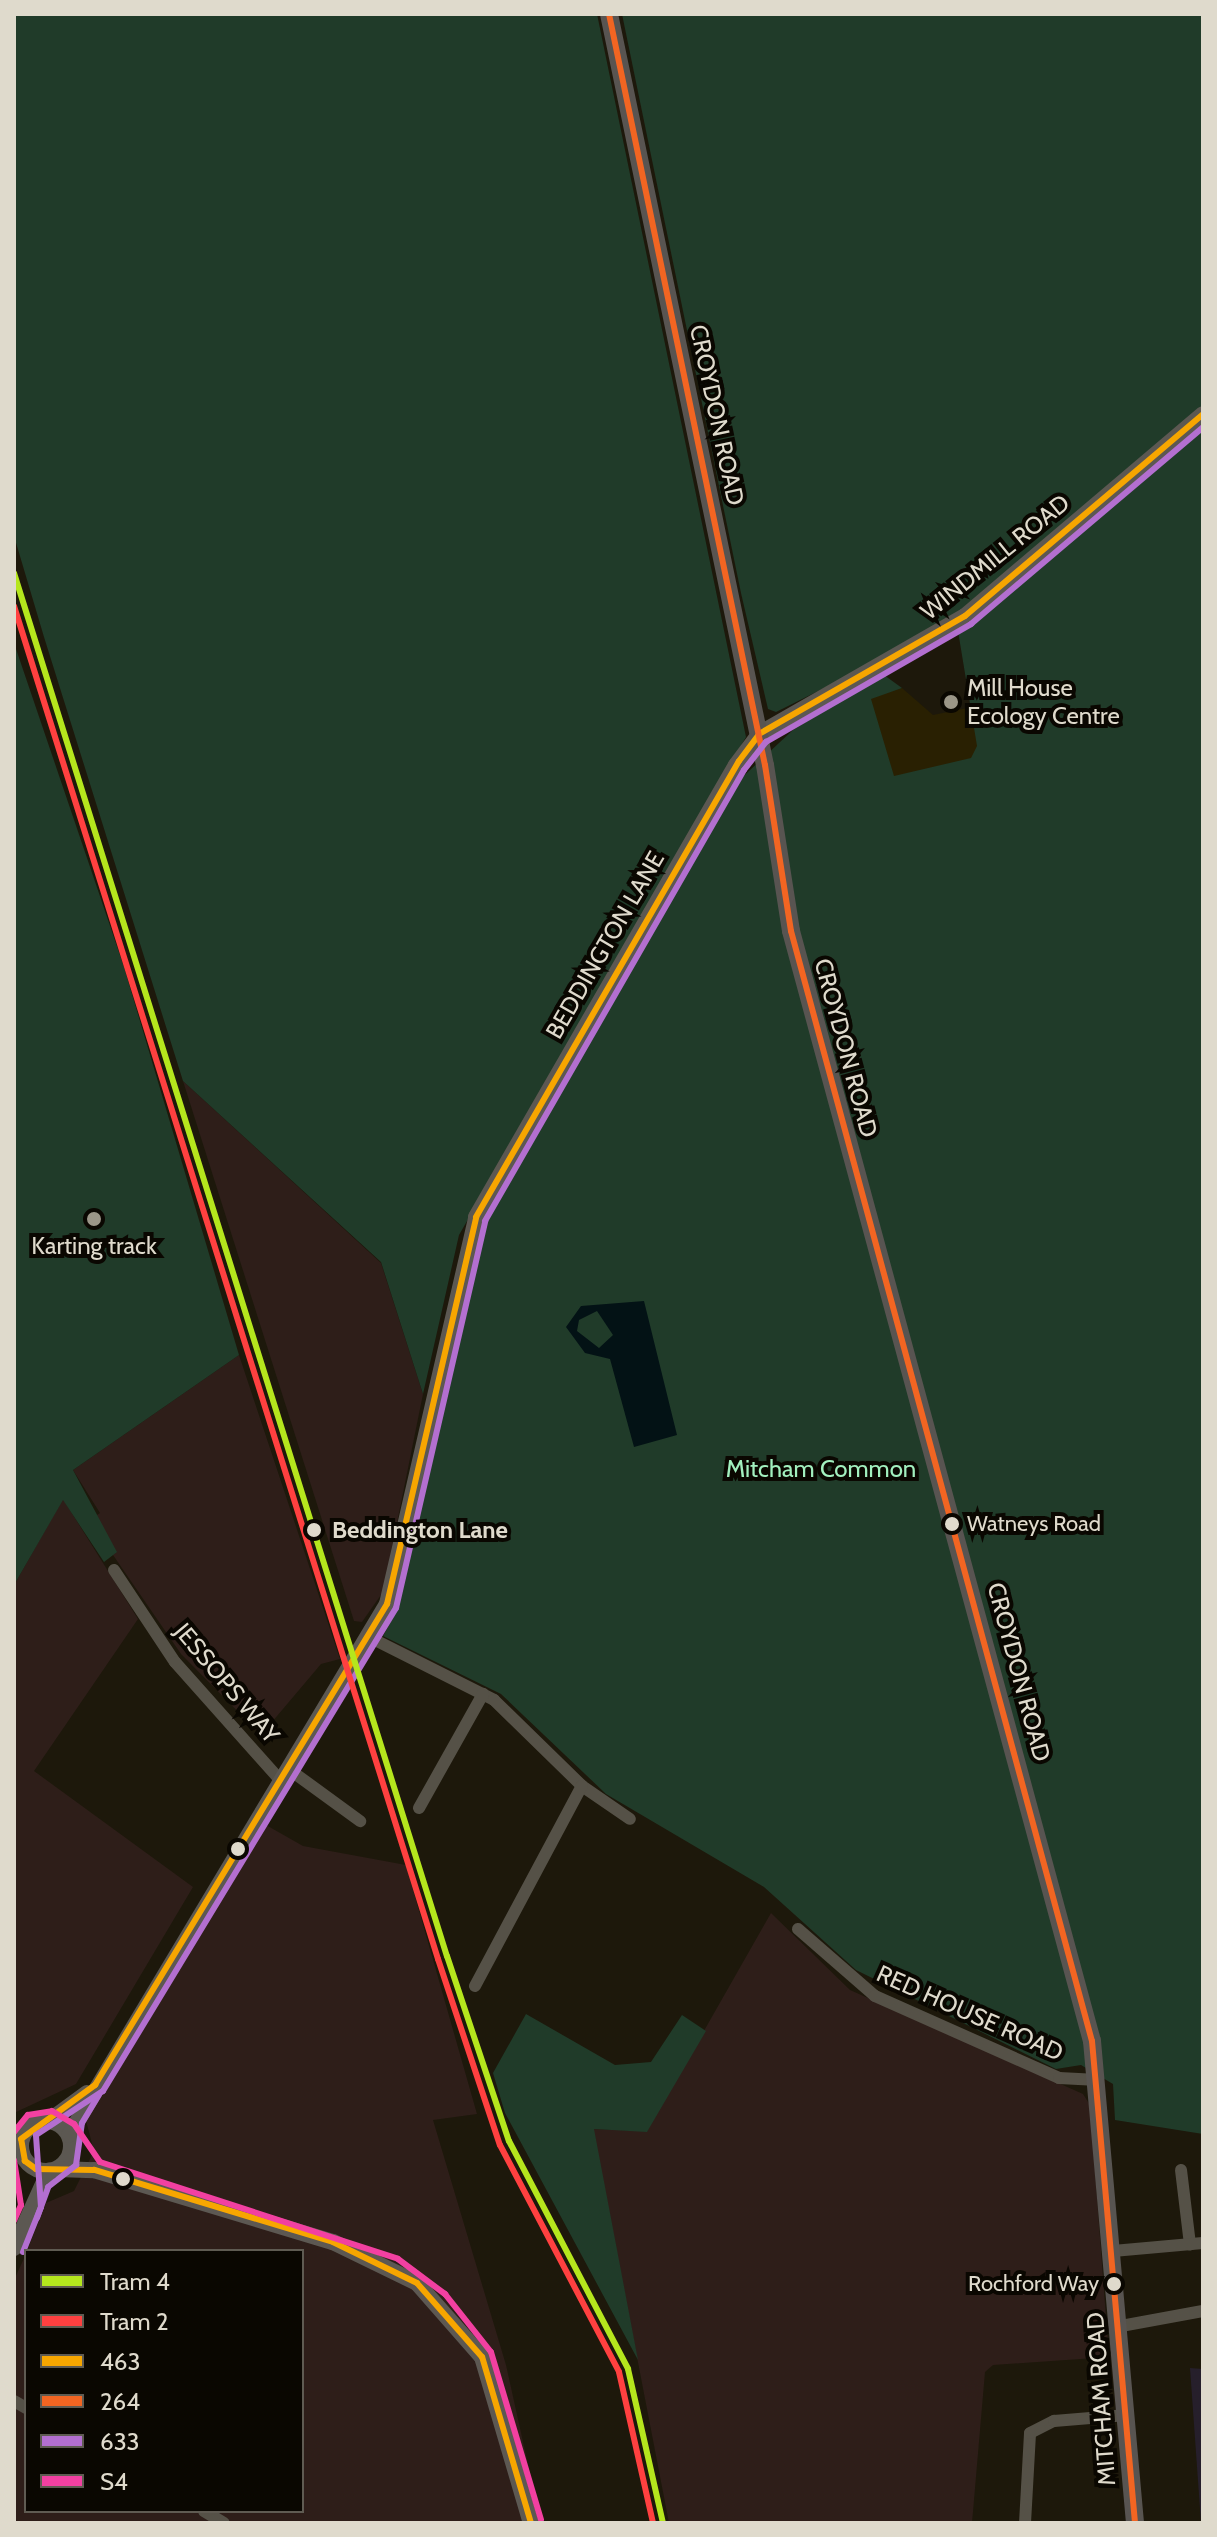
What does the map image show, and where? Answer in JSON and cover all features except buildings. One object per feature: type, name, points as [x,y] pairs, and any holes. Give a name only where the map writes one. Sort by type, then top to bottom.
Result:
[{"type":"main road","name":"CROYDON ROAD","points":[[609,14],[759,734],[791,931],[1065,1933],[1098,2080]]},
{"type":"main road","name":"WINDMILL ROAD","points":[[759,734],[942,633],[1203,414]]},
{"type":"main road","name":"BEDDINGTON LANE","points":[[14,2248],[31,2206],[70,2140],[90,2092],[369,1637],[400,1568],[476,1217],[759,734]]},
{"type":"main road","name":"MITCHAM ROAD","points":[[1098,2080],[1121,2326],[1135,2523]]},
{"type":"main road","name":"BEDDINGTON LANE","points":[[31,2206],[28,2164],[21,2139],[33,2124],[49,2121],[90,2092]]},
{"type":"main road","points":[[49,2121],[70,2140],[94,2170]]},
{"type":"main road","points":[[28,2164],[54,2170],[94,2170],[333,2242],[417,2283],[482,2357],[531,2523]]},
{"type":"street","name":"JESSOPS WAY","points":[[114,1570],[175,1662],[286,1776],[360,1821]]},
{"type":"street","points":[[369,1637],[483,1694],[520,1720],[582,1786],[630,1819]]},
{"type":"street","points":[[419,1808],[483,1694]]},
{"type":"street","points":[[475,1986],[582,1786]]},
{"type":"street","name":"RED HOUSE ROAD","points":[[798,1929],[875,1996],[1059,2078],[1098,2080]]},
{"type":"street","points":[[1113,2251],[1196,2244],[1181,2170]]},
{"type":"street","points":[[1121,2326],[1203,2311]]},
{"type":"street","points":[[1025,2523],[1030,2433],[1054,2421],[1127,2415]]},
{"type":"shaded area","points":[[902,688],[933,715],[972,707],[981,756],[891,779],[867,699]]},
{"type":"shaded area","points":[[183,1081],[381,1263],[423,1394],[383,1592],[362,1622],[354,1621]]},
{"type":"shaded area","points":[[644,1301],[677,1435],[634,1447],[610,1359],[585,1353],[566,1327],[581,1306]],"holes":[[[597,1311],[613,1335],[599,1348],[577,1331],[579,1320]]]},
{"type":"shaded area","points":[[239,1355],[340,1659],[321,1664],[261,1735],[181,1654],[113,1555],[94,1517],[100,1513],[73,1470]]},
{"type":"shaded area","points":[[63,1499],[138,1619],[34,1771],[193,1887],[76,2084],[14,2113],[14,1585]]},
{"type":"shaded area","points":[[266,1825],[303,1846],[406,1865],[477,2114],[433,2120],[506,2365],[541,2523],[14,2523],[14,2280],[24,2258],[24,2513],[304,2513],[304,2249],[28,2249],[46,2203],[74,2191],[94,2151],[85,2117]]},
{"type":"shaded area","points":[[771,1913],[850,1990],[1083,2094],[1090,2105],[1109,2357],[993,2365],[985,2372],[972,2523],[669,2523],[593,2129],[647,2131]]},
{"type":"shaded area","points":[[1190,2368],[1203,2369],[1203,2523],[1201,2523]]},
{"type":"green space","points":[[14,14],[597,14],[746,737],[459,1235],[423,1394],[381,1262],[183,1081],[14,536]]},
{"type":"green space","points":[[622,14],[1203,14],[1203,408],[937,632],[776,712],[768,709],[741,593]]},
{"type":"green space","name":"Mitcham Common","points":[[1203,424],[1203,2134],[1115,2120],[1113,2084],[1081,2065],[1056,2069],[856,1970],[764,1887],[606,1794],[501,1694],[383,1636],[398,1609],[475,1241],[735,784],[793,730],[884,675],[902,688],[871,699],[894,776],[971,758],[977,746],[958,631]]},
{"type":"green space","name":"Karting track","points":[[14,643],[124,967],[239,1355],[73,1470],[117,1552],[104,1562],[63,1500],[14,1585]]},
{"type":"green space","points":[[526,2014],[615,2065],[651,2062],[682,2015],[706,2031],[647,2132],[594,2129],[638,2360],[505,2113],[493,2073]]},
{"type":"tram line","name":"4","points":[[14,573],[447,1956],[509,2141],[628,2369],[663,2523]]},
{"type":"tram line","name":"2","points":[[14,606],[438,1959],[500,2145],[619,2372],[653,2523]]},
{"type":"transit line","name":"264","points":[[609,14],[765,765],[791,931],[1092,2041],[1135,2523]]},
{"type":"transit line","name":"463","points":[[531,2523],[482,2357],[417,2283],[333,2242],[94,2170],[36,2169],[25,2161],[21,2139],[95,2085],[387,1604],[476,1217],[739,761],[759,734],[965,616],[1203,414]]},
{"type":"transit line","name":"633","points":[[24,2249],[41,2207],[36,2135],[103,2091],[396,1608],[485,1221],[744,770],[766,742],[971,624],[1203,427]]},
{"type":"transit line","name":"633","points":[[37,2218],[48,2187],[76,2165],[82,2123],[99,2095]]},
{"type":"transit line","name":"S4","points":[[14,2132],[28,2115],[52,2111],[74,2124],[100,2162],[398,2259],[445,2294],[491,2352],[541,2520]]},
{"type":"transit line","name":"S4","points":[[14,2160],[21,2205],[14,2221]]},
{"type":"place","name":"Mill House Ecology Centre","points":[[951,702]]},
{"type":"place","name":"Karting track","points":[[94,1219]]},
{"type":"place","name":"Watneys Road","points":[[952,1524]]},
{"type":"place","name":"Beddington Lane","points":[[314,1530]]},
{"type":"place","name":"Rochford Way","points":[[1114,2284]]}]
